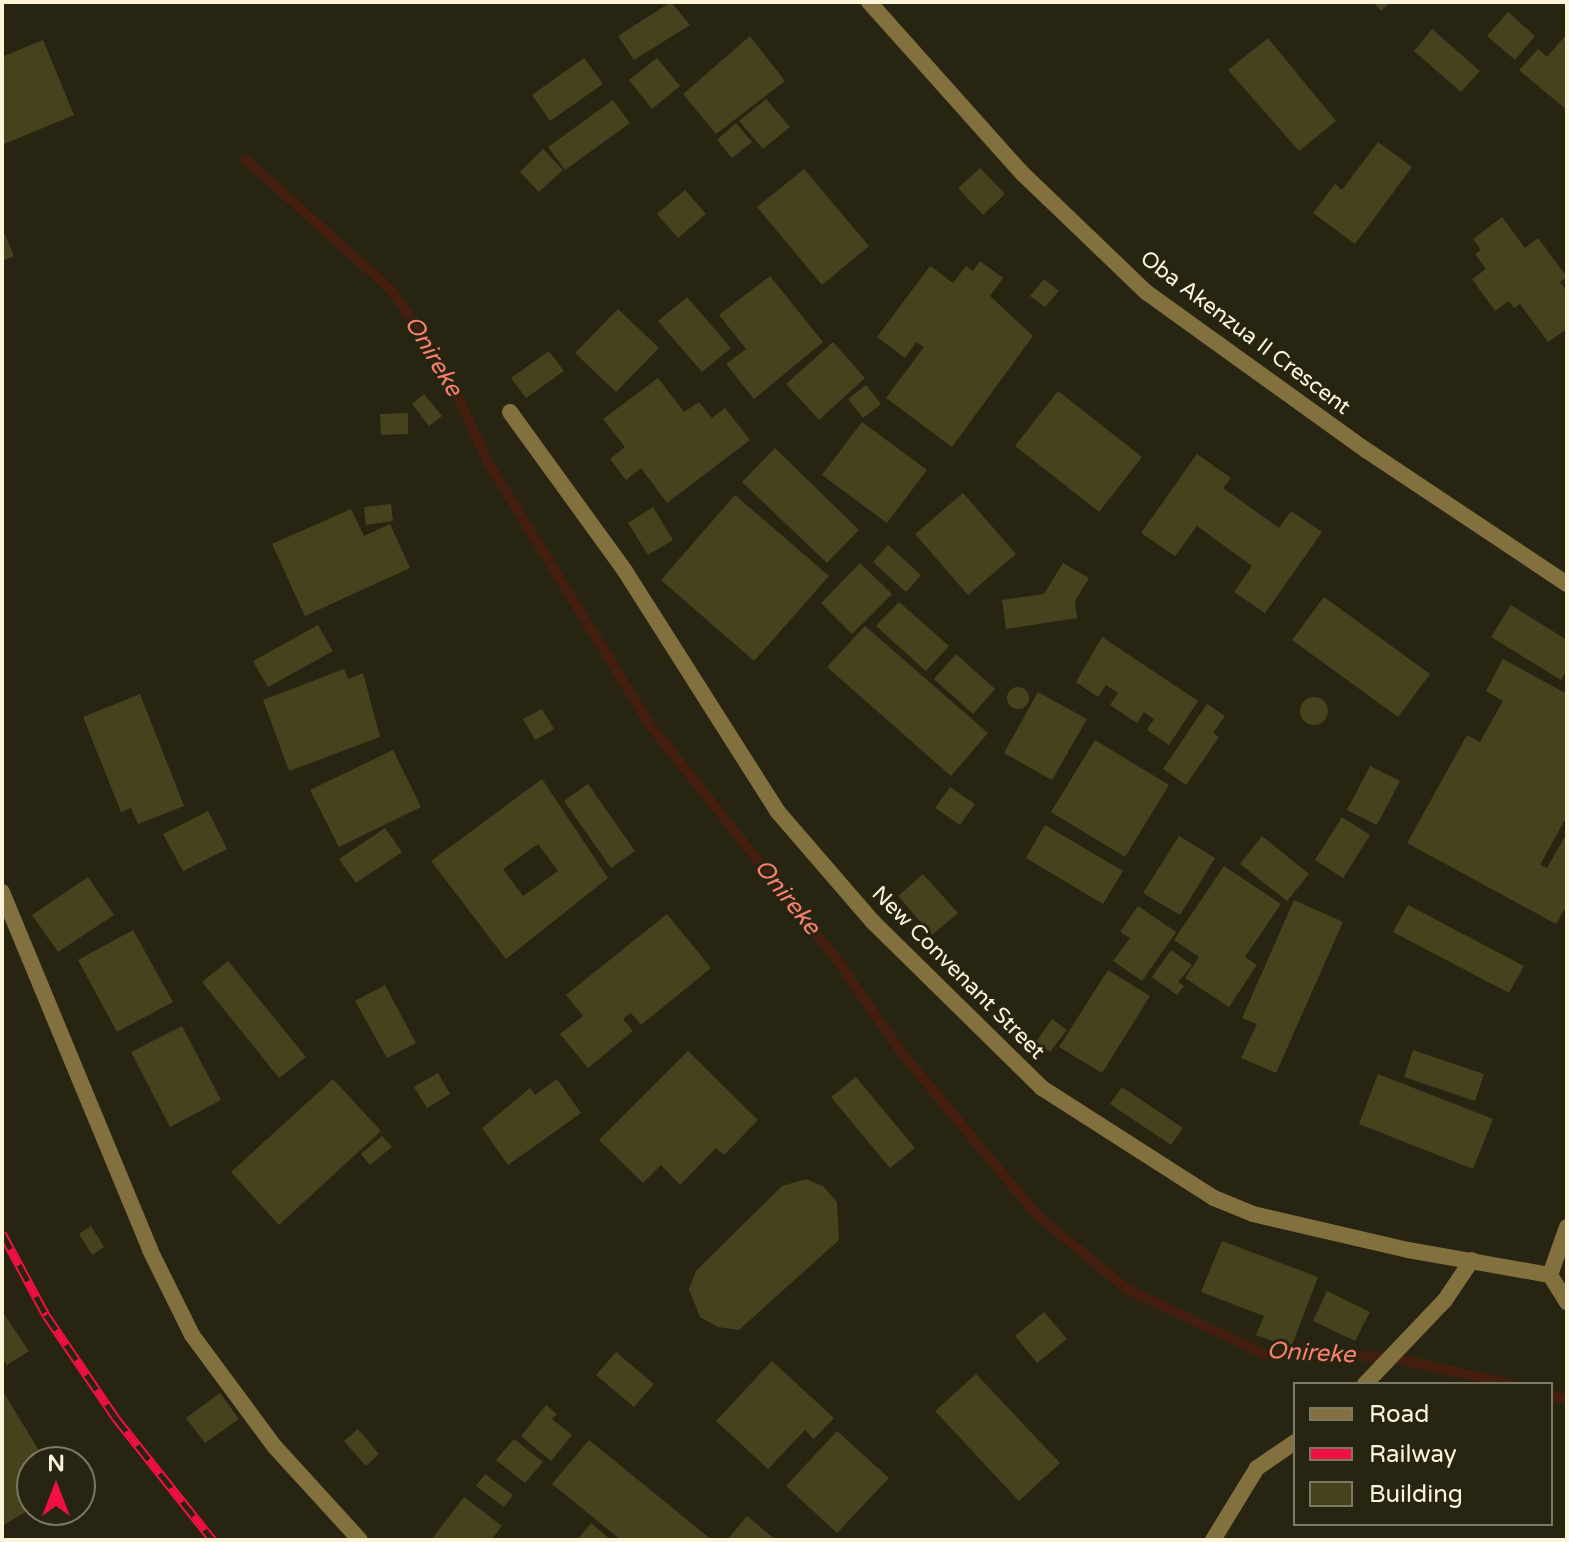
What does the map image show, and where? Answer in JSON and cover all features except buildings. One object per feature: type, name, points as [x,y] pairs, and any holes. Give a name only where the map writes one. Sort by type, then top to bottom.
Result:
[{"type":"street","name":"Oba Akenzua II Crescent","points":[[869,2],[1023,174],[1146,292],[1366,450],[1567,584]]},
{"type":"street","name":"New Convenant Street","points":[[510,412],[625,571],[778,812],[872,921],[1042,1088],[1227,1203],[1408,1250],[1550,1275]]},
{"type":"street","points":[[2,892],[150,1250],[192,1335],[275,1447],[360,1540]]},
{"type":"street","points":[[1567,1227],[1550,1275],[1567,1302]]},
{"type":"street","points":[[1367,1382],[1445,1300],[1472,1260]]},
{"type":"street","points":[[1213,1540],[1257,1468],[1293,1443]]},
{"type":"waterway","name":"Onireke","points":[[245,159],[393,292],[446,371],[489,464],[651,726],[838,961],[901,1052],[1037,1215],[1127,1289],[1264,1354],[1389,1357],[1501,1382]]},
{"type":"waterway","name":"Onireke","points":[[1553,1396],[1567,1400]]},
{"type":"railway","points":[[2,1233],[46,1315],[115,1417],[213,1540]]}]
